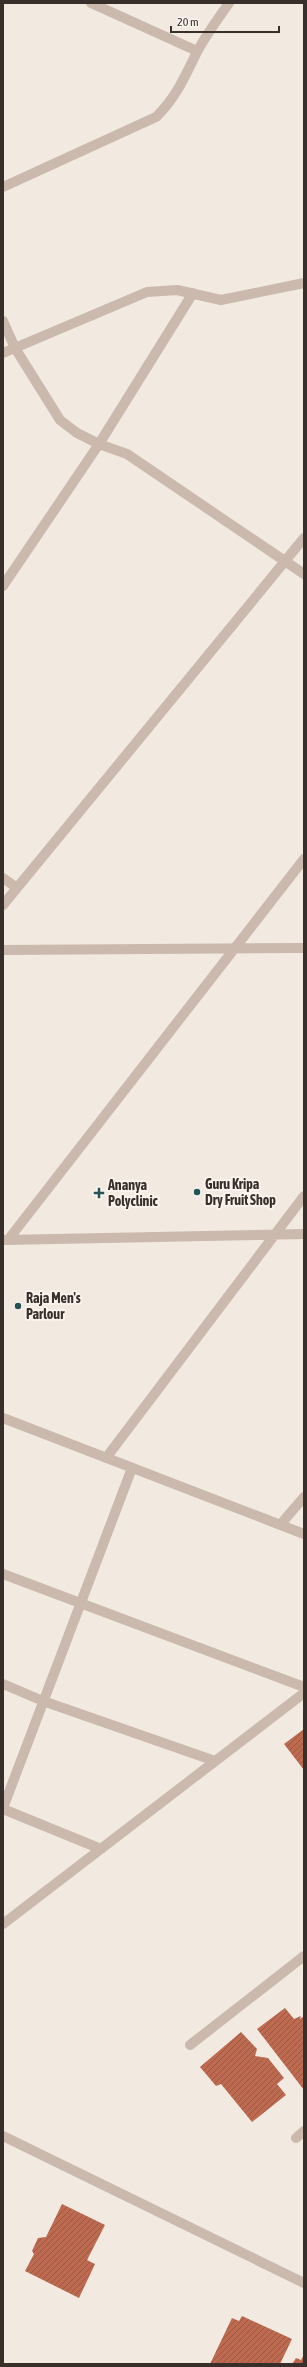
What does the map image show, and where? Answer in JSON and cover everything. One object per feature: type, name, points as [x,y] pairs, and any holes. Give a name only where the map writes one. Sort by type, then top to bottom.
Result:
[{"type":"street","points":[[91,3],[197,51]]},
{"type":"street","points":[[3,187],[156,117],[169,105],[183,81],[197,51],[229,3]]},
{"type":"street","points":[[3,353],[147,292],[177,290],[221,300],[304,284]]},
{"type":"street","points":[[3,586],[99,444],[193,293]]},
{"type":"street","points":[[3,322],[15,348],[60,420],[77,433],[99,444],[127,454],[304,574]]},
{"type":"street","points":[[3,905],[304,538]]},
{"type":"street","points":[[6,1240],[304,859]]},
{"type":"street","points":[[3,878],[16,888]]},
{"type":"street","points":[[3,950],[304,948]]},
{"type":"street","points":[[106,1458],[273,1235],[304,1196]]},
{"type":"street","points":[[6,1240],[304,1234]]},
{"type":"street","points":[[3,1418],[304,1534]]},
{"type":"street","points":[[101,1849],[3,1808],[132,1468]]},
{"type":"street","points":[[280,1525],[304,1497]]},
{"type":"street","points":[[3,1574],[80,1605],[304,1687]]},
{"type":"street","points":[[3,1684],[44,1701],[215,1761]]},
{"type":"street","points":[[3,1924],[304,1693]]},
{"type":"street","points":[[190,2045],[304,1956]]},
{"type":"street","points":[[3,2136],[304,2283]]},
{"type":"building","points":[[304,1729],[304,1770],[284,1744]]},
{"type":"building","points":[[285,2008],[294,2019],[301,2016],[300,2019],[304,2016],[304,2090],[257,2029]]},
{"type":"building","points":[[241,2032],[257,2049],[255,2056],[268,2058],[284,2078],[277,2084],[286,2095],[252,2122],[221,2084],[216,2086],[200,2067]]},
{"type":"building","points":[[62,2204],[105,2225],[87,2260],[95,2264],[79,2298],[25,2271],[34,2254],[32,2251],[38,2238],[46,2237]]},
{"type":"building","points":[[242,2316],[292,2339],[280,2364],[210,2364],[232,2318],[239,2321]]},
{"type":"building","points":[[304,2354],[304,2364],[292,2364],[296,2358],[301,2360]]},
{"type":"place","name":"Guru Kripa Dry Fruit Shop","points":[[197,1192]]},
{"type":"place","name":"Ananya Polyclinic","points":[[99,1193]]},
{"type":"place","name":"Raja Men's Parlour","points":[[18,1306]]}]
